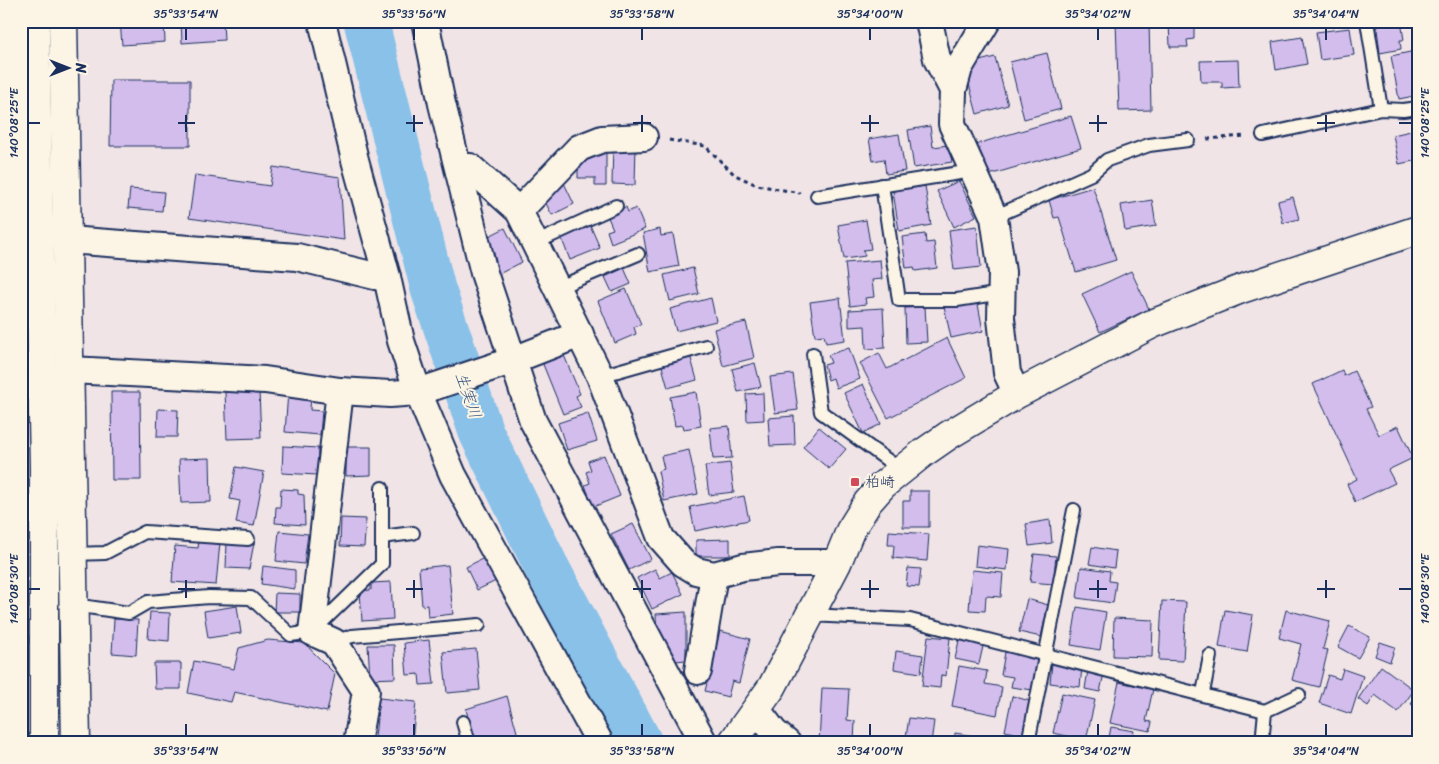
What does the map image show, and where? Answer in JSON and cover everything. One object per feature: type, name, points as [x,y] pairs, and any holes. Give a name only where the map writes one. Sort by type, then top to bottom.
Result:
[{"type":"street","points":[[34,21],[29,73],[31,387],[44,467],[44,743]]},
{"type":"street","points":[[63,21],[76,743]]},
{"type":"street","points":[[322,21],[354,160],[387,277],[401,341],[418,392],[453,475],[600,743]]},
{"type":"street","points":[[425,21],[484,273],[511,361],[533,421],[704,743]]},
{"type":"street","points":[[929,21],[937,59],[953,90]]},
{"type":"street","points":[[986,21],[959,68],[953,90],[952,124],[994,217],[1002,272],[1001,318],[1007,373],[1017,394]]},
{"type":"street","points":[[520,211],[579,148],[602,139],[644,137]]},
{"type":"street","points":[[459,167],[470,167],[520,211],[600,376],[661,538],[683,563],[696,572],[714,575],[743,567],[778,563],[837,563]]},
{"type":"street","points":[[732,743],[772,688],[837,563],[850,530],[868,502],[902,470],[950,435],[1017,394],[1152,324],[1241,288],[1418,230]]},
{"type":"street","points":[[68,240],[297,257],[375,276],[387,277]]},
{"type":"street","points":[[70,370],[265,380],[340,391],[390,394],[418,392],[511,361],[580,334]]},
{"type":"street","points":[[340,391],[323,637],[366,691],[357,743]]},
{"type":"street","points":[[698,671],[714,575]]},
{"type":"street","points":[[757,710],[774,732],[788,743]]},
{"type":"lane","points":[[1367,21],[1381,109]]},
{"type":"lane","points":[[1263,135],[1381,109],[1403,110],[1418,108]]},
{"type":"lane","points":[[994,217],[1091,174],[1107,160],[1149,145],[1188,140]]},
{"type":"lane","points":[[817,196],[972,171]]},
{"type":"lane","points":[[882,185],[899,300],[957,300],[1002,293]]},
{"type":"lane","points":[[535,243],[616,206]]},
{"type":"lane","points":[[557,288],[638,254]]},
{"type":"lane","points":[[600,376],[706,346]]},
{"type":"lane","points":[[813,354],[821,412],[902,470]]},
{"type":"lane","points":[[323,637],[382,564],[382,488]]},
{"type":"lane","points":[[1028,743],[1074,510]]},
{"type":"lane","points":[[73,554],[105,553],[145,532],[248,539]]},
{"type":"lane","points":[[382,537],[413,533]]},
{"type":"lane","points":[[74,605],[129,613],[148,602],[209,597],[251,598],[291,635],[323,637],[479,625]]},
{"type":"lane","points":[[810,615],[910,620],[1265,711],[1299,695]]},
{"type":"lane","points":[[1203,694],[1210,656]]},
{"type":"lane","points":[[1262,743],[1265,711]]},
{"type":"lane","points":[[463,722],[469,743]]},
{"type":"path","points":[[1188,140],[1263,135]]},
{"type":"path","points":[[644,137],[705,146],[735,175],[757,185],[817,196]]},
{"type":"building","points":[[120,21],[164,21],[165,42],[122,45]]},
{"type":"building","points":[[181,21],[223,21],[224,40],[182,43]]},
{"type":"building","points":[[1116,21],[1149,21],[1151,110],[1119,111]]},
{"type":"building","points":[[1169,21],[1194,21],[1194,39],[1187,40],[1188,47],[1170,47]]},
{"type":"building","points":[[1376,21],[1401,21],[1404,40],[1400,40],[1401,49],[1380,53]]},
{"type":"building","points":[[1350,28],[1354,55],[1320,60],[1316,32]]},
{"type":"building","points":[[1302,37],[1307,64],[1276,70],[1272,42]]},
{"type":"building","points":[[1415,51],[1418,87],[1413,88],[1414,96],[1399,99],[1391,56]]},
{"type":"building","points":[[1047,53],[1061,109],[1024,119],[1010,62]]},
{"type":"building","points":[[995,57],[1008,105],[977,114],[964,65]]},
{"type":"building","points":[[1238,60],[1239,87],[1222,88],[1222,82],[1201,82],[1200,61]]},
{"type":"building","points":[[111,80],[190,80],[190,146],[110,146]]},
{"type":"building","points":[[1071,116],[1081,148],[979,178],[970,146]]},
{"type":"building","points":[[930,126],[933,147],[949,145],[952,162],[914,168],[908,130]]},
{"type":"building","points":[[1415,130],[1416,133],[1418,132],[1418,160],[1399,164],[1393,135]]},
{"type":"building","points":[[899,134],[905,171],[886,174],[884,159],[873,161],[869,139]]},
{"type":"building","points":[[613,143],[636,144],[635,185],[612,184]]},
{"type":"building","points":[[578,152],[606,152],[606,186],[595,186],[595,178],[578,178]]},
{"type":"building","points":[[273,167],[340,177],[344,240],[189,218],[195,175],[270,186]]},
{"type":"building","points":[[563,181],[574,204],[552,215],[540,192]]},
{"type":"building","points":[[959,181],[976,216],[954,227],[937,191]]},
{"type":"building","points":[[925,186],[931,225],[899,231],[893,191]]},
{"type":"building","points":[[1093,187],[1116,260],[1076,272],[1059,217],[1054,218],[1049,200]]},
{"type":"building","points":[[130,189],[164,192],[162,211],[128,208]]},
{"type":"building","points":[[1293,197],[1299,219],[1283,223],[1278,201]]},
{"type":"building","points":[[1152,200],[1156,226],[1125,231],[1121,205]]},
{"type":"building","points":[[626,207],[628,212],[636,208],[645,229],[611,243],[607,231],[613,229],[607,215]]},
{"type":"building","points":[[866,220],[871,249],[863,250],[865,256],[844,259],[838,225]]},
{"type":"building","points":[[590,225],[600,248],[570,260],[561,237]]},
{"type":"building","points":[[977,226],[981,267],[954,270],[949,230]]},
{"type":"building","points":[[505,228],[522,262],[499,274],[481,240]]},
{"type":"building","points":[[660,229],[661,236],[673,234],[679,266],[650,272],[643,233]]},
{"type":"building","points":[[925,234],[926,243],[934,242],[937,268],[915,271],[914,267],[906,268],[902,237]]},
{"type":"building","points":[[880,260],[882,279],[872,280],[874,297],[865,298],[866,304],[850,306],[845,263]]},
{"type":"building","points":[[624,268],[631,284],[612,292],[605,277]]},
{"type":"building","points":[[693,268],[699,294],[670,301],[664,275]]},
{"type":"building","points":[[1131,271],[1149,309],[1100,332],[1082,294]]},
{"type":"building","points":[[626,289],[641,324],[634,327],[636,334],[615,343],[598,301]]},
{"type":"building","points":[[711,298],[716,321],[676,331],[670,309]]},
{"type":"building","points":[[840,298],[845,340],[826,343],[824,335],[815,336],[810,302]]},
{"type":"building","points":[[977,299],[983,331],[951,338],[944,306]]},
{"type":"building","points":[[925,307],[927,342],[906,343],[905,308]]},
{"type":"building","points":[[883,308],[885,348],[866,349],[865,326],[849,327],[849,310]]},
{"type":"building","points":[[746,322],[754,358],[723,366],[714,329]]},
{"type":"building","points":[[947,338],[966,378],[888,418],[860,363],[879,353],[887,369]]},
{"type":"building","points":[[561,348],[580,394],[576,396],[581,407],[563,414],[540,357]]},
{"type":"building","points":[[849,348],[860,379],[836,388],[833,378],[828,380],[824,365],[831,363],[828,355]]},
{"type":"building","points":[[690,355],[697,380],[668,388],[661,363]]},
{"type":"building","points":[[755,363],[761,387],[738,392],[732,369]]},
{"type":"building","points":[[1342,370],[1344,376],[1354,371],[1371,407],[1366,409],[1379,435],[1398,426],[1413,458],[1388,470],[1395,483],[1355,502],[1347,484],[1357,479],[1313,384]]},
{"type":"building","points":[[793,374],[798,410],[775,413],[770,377]]},
{"type":"building","points":[[863,384],[881,424],[863,433],[844,393]]},
{"type":"building","points":[[259,391],[261,438],[227,439],[225,392]]},
{"type":"building","points":[[111,392],[140,392],[141,480],[112,480]]},
{"type":"building","points":[[288,392],[311,394],[310,410],[322,411],[320,435],[285,432]]},
{"type":"building","points":[[696,392],[701,426],[684,429],[683,425],[675,426],[670,397]]},
{"type":"building","points":[[763,393],[764,420],[747,421],[746,394]]},
{"type":"building","points":[[158,409],[178,410],[177,437],[157,437]]},
{"type":"building","points":[[588,413],[597,441],[567,450],[558,423]]},
{"type":"building","points":[[794,416],[795,445],[770,446],[768,418]]},
{"type":"building","points":[[729,426],[732,458],[713,459],[710,428]]},
{"type":"building","points":[[819,427],[846,449],[829,469],[803,447]]},
{"type":"building","points":[[283,446],[318,448],[317,475],[282,473]]},
{"type":"building","points":[[346,447],[371,447],[371,475],[346,476]]},
{"type":"building","points":[[689,450],[698,494],[664,501],[658,471],[664,469],[661,456]]},
{"type":"building","points":[[604,455],[620,496],[593,507],[585,485],[590,483],[586,472],[591,470],[588,461]]},
{"type":"building","points":[[210,458],[211,502],[181,503],[179,459]]},
{"type":"building","points":[[730,463],[734,492],[709,495],[705,466]]},
{"type":"building","points":[[236,467],[264,472],[254,526],[236,523],[240,501],[230,499]]},
{"type":"building","points":[[281,489],[298,490],[298,494],[304,495],[305,525],[275,523],[276,507],[280,507]]},
{"type":"building","points":[[910,491],[929,491],[929,527],[903,527],[903,501],[910,501]]},
{"type":"building","points":[[744,496],[749,520],[695,531],[690,507]]},
{"type":"building","points":[[341,518],[366,519],[364,547],[340,546]]},
{"type":"building","points":[[1050,520],[1052,543],[1029,546],[1026,524]]},
{"type":"building","points":[[633,524],[651,559],[629,570],[611,534]]},
{"type":"building","points":[[279,531],[308,534],[304,564],[276,561]]},
{"type":"building","points":[[889,531],[929,534],[927,561],[893,558],[894,545],[888,545]]},
{"type":"building","points":[[730,539],[730,556],[696,556],[696,540]]},
{"type":"building","points":[[199,540],[220,542],[216,585],[172,582],[175,546],[198,548]]},
{"type":"building","points":[[227,542],[254,543],[249,569],[226,568]]},
{"type":"building","points":[[977,545],[1009,549],[1007,570],[975,566]]},
{"type":"building","points":[[1092,547],[1116,551],[1114,568],[1089,564]]},
{"type":"building","points":[[1034,554],[1056,556],[1053,584],[1030,582]]},
{"type":"building","points":[[484,558],[496,581],[477,590],[466,567]]},
{"type":"building","points":[[448,565],[453,614],[428,617],[427,605],[422,606],[419,568]]},
{"type":"building","points":[[263,566],[295,570],[295,589],[261,584]]},
{"type":"building","points":[[1081,567],[1110,571],[1109,581],[1116,582],[1113,603],[1077,598]]},
{"type":"building","points":[[908,568],[921,569],[919,587],[906,586]]},
{"type":"building","points":[[655,569],[660,578],[672,572],[683,594],[652,609],[637,578]]},
{"type":"building","points":[[972,570],[1003,573],[1001,597],[986,596],[985,611],[969,610]]},
{"type":"building","points":[[391,582],[393,619],[362,621],[360,591],[371,590],[371,583]]},
{"type":"building","points":[[275,593],[300,594],[300,612],[274,612]]},
{"type":"building","points":[[1027,599],[1048,605],[1041,637],[1019,632]]},
{"type":"building","points":[[1162,601],[1186,602],[1183,661],[1159,660]]},
{"type":"building","points":[[237,606],[241,633],[208,638],[204,611]]},
{"type":"building","points":[[1077,607],[1106,612],[1100,650],[1071,645]]},
{"type":"building","points":[[1225,610],[1253,615],[1247,652],[1219,647]]},
{"type":"building","points":[[1286,610],[1330,621],[1323,649],[1328,650],[1319,687],[1292,680],[1301,644],[1279,638]]},
{"type":"building","points":[[150,612],[170,613],[169,641],[148,639]]},
{"type":"building","points":[[686,612],[686,660],[665,662],[663,637],[657,637],[656,614]]},
{"type":"building","points":[[1114,618],[1153,620],[1152,657],[1113,656]]},
{"type":"building","points":[[114,619],[138,620],[136,655],[112,653]]},
{"type":"building","points":[[1349,626],[1370,637],[1358,658],[1338,647]]},
{"type":"building","points":[[720,631],[750,639],[739,683],[732,681],[728,697],[705,691]]},
{"type":"building","points":[[928,636],[950,638],[946,676],[941,675],[940,688],[922,686]]},
{"type":"building","points":[[960,636],[984,642],[979,664],[955,659]]},
{"type":"building","points":[[268,640],[304,643],[335,674],[327,712],[234,692],[231,702],[188,693],[194,661],[234,669],[239,648]]},
{"type":"building","points":[[429,640],[434,684],[420,685],[419,674],[407,675],[404,643]]},
{"type":"building","points":[[1380,642],[1395,647],[1390,662],[1375,656]]},
{"type":"building","points":[[368,645],[394,645],[395,678],[370,679]]},
{"type":"building","points":[[476,649],[480,690],[447,693],[443,652]]},
{"type":"building","points":[[896,651],[923,655],[921,673],[894,669]]},
{"type":"building","points":[[1005,652],[1039,657],[1033,690],[1011,687],[1013,677],[1001,675]]},
{"type":"building","points":[[154,663],[181,663],[181,689],[155,689]]},
{"type":"building","points":[[1052,663],[1082,667],[1080,687],[1050,683]]},
{"type":"building","points":[[959,666],[987,671],[985,684],[1002,687],[997,715],[952,706]]},
{"type":"building","points":[[1381,666],[1414,690],[1398,712],[1375,695],[1368,706],[1358,699]]},
{"type":"building","points":[[1343,669],[1363,676],[1351,714],[1319,703],[1328,675],[1340,679]]},
{"type":"building","points":[[1088,670],[1104,673],[1100,692],[1085,689]]},
{"type":"building","points":[[1119,682],[1153,689],[1146,721],[1152,722],[1150,731],[1110,723]]},
{"type":"building","points":[[822,688],[849,689],[847,720],[855,721],[854,743],[819,743]]},
{"type":"building","points":[[1062,693],[1095,700],[1086,740],[1053,733]]},
{"type":"building","points":[[1418,693],[1418,708],[1411,704]]},
{"type":"building","points":[[507,696],[520,743],[474,743],[466,709]]},
{"type":"building","points":[[1012,696],[1030,701],[1023,735],[1005,731]]},
{"type":"building","points":[[379,698],[416,702],[412,742],[375,738]]},
{"type":"building","points":[[909,718],[934,721],[931,743],[905,743]]},
{"type":"building","points":[[1111,727],[1134,731],[1133,735],[1152,738],[1151,743],[1108,743]]},
{"type":"building","points":[[955,733],[981,737],[980,743],[954,743]]},
{"type":"waterway","name":"生実川","points":[[366,21],[433,289],[481,432],[546,566],[640,743]]},
{"type":"place","name":"柏崎","points":[[855,482]]}]
